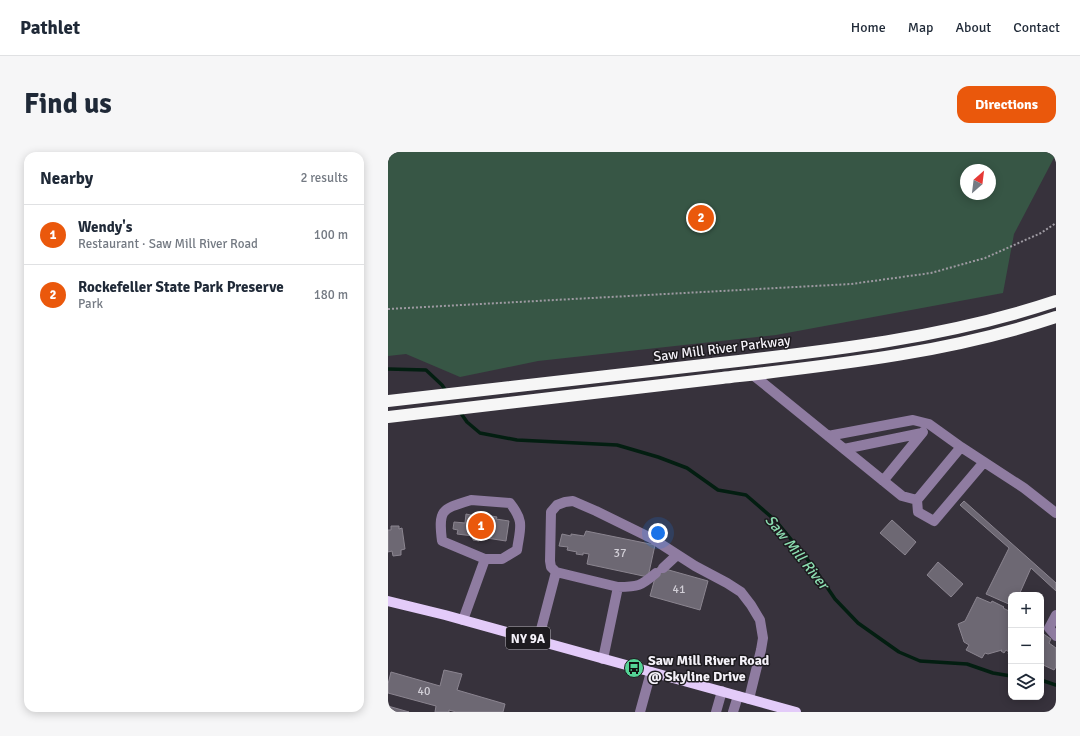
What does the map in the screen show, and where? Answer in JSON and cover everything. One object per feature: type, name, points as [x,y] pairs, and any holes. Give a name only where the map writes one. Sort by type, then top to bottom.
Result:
[{"type":"highway","name":"Saw Mill River Parkway","points":[[388,401],[753,360],[873,344],[958,328],[1000,318],[1056,301]]},
{"type":"highway","name":"Saw Mill River Parkway","points":[[388,417],[838,364],[966,342],[1056,317]]},
{"type":"main road","name":"NY 9A","points":[[388,601],[463,620],[796,712]]},
{"type":"street","points":[[753,374],[902,496],[917,500]]},
{"type":"street","points":[[828,436],[913,420],[929,424],[1024,488],[1056,513]]},
{"type":"street","points":[[883,481],[929,424]]},
{"type":"street","points":[[844,449],[922,433]]},
{"type":"street","points":[[961,447],[917,500],[918,512],[934,521],[984,462]]},
{"type":"street","points":[[470,500],[492,500],[510,503],[517,512],[521,522],[517,550],[502,559],[485,559],[442,541],[440,527],[442,513],[448,507],[470,500]]},
{"type":"street","points":[[677,555],[645,583],[635,586],[618,587],[556,572],[551,567],[550,561],[551,512],[557,505],[573,501],[653,539],[677,555],[741,592],[760,620],[763,638],[749,699]]},
{"type":"street","points":[[463,620],[485,559]]},
{"type":"street","points":[[538,641],[556,572]]},
{"type":"street","points":[[603,659],[618,587]]},
{"type":"street","points":[[1056,615],[1049,628],[1056,636]]},
{"type":"street","points":[[640,712],[651,672]]},
{"type":"street","points":[[716,712],[722,692]]},
{"type":"street","points":[[733,712],[738,696]]},
{"type":"path","points":[[388,309],[858,283],[931,273],[985,258],[1041,233],[1056,224]]},
{"type":"green space","points":[[388,152],[1056,152],[1014,234],[1003,293],[776,335],[538,361],[460,377],[406,354],[388,356]]},
{"type":"building","points":[[964,501],[1056,583],[1056,591],[1031,568],[1020,592],[1008,592],[1008,604],[986,594],[1009,548],[960,505]]},
{"type":"building","points":[[466,514],[480,517],[480,514],[509,521],[506,541],[480,537],[479,541],[473,540],[473,536],[457,534],[458,530],[453,529],[454,522],[465,523]]},
{"type":"building","points":[[892,520],[916,542],[905,555],[880,533]]},
{"type":"building","points":[[391,526],[399,526],[399,529],[402,528],[405,549],[401,550],[401,555],[393,556],[392,551],[388,552],[388,530],[391,530]]},
{"type":"building","points":[[586,531],[655,545],[648,577],[587,564],[589,554],[576,554],[577,552],[567,550],[568,547],[559,546],[562,534],[584,536]]},
{"type":"building","points":[[938,562],[963,584],[951,597],[927,575]]},
{"type":"building","points":[[658,567],[708,581],[700,610],[650,596]]},
{"type":"building","points":[[977,597],[991,603],[992,601],[1004,607],[1003,608],[1008,610],[1008,651],[1006,650],[1004,653],[1001,651],[1002,650],[988,654],[985,653],[982,658],[966,650],[969,645],[964,642],[958,624],[965,621]]},
{"type":"building","points":[[1044,634],[1051,639],[1049,643],[1056,648],[1056,667],[1054,670],[1044,665]]},
{"type":"building","points":[[444,670],[462,674],[457,690],[505,704],[503,712],[456,712],[449,710],[449,712],[435,712],[436,706],[388,693],[388,684],[391,672],[440,686]]},
{"type":"building","points":[[388,706],[409,712],[388,712]]},
{"type":"waterway","name":"Saw Mill River","points":[[388,369],[426,370],[442,385],[446,391]]},
{"type":"waterway","name":"Saw Mill River","points":[[460,412],[467,422],[480,433],[517,440],[617,445],[658,457],[687,468],[718,490],[746,495],[776,521],[812,565],[835,599],[858,623],[899,652],[920,661],[967,664],[993,673],[1008,676]]},
{"type":"waterway","name":"Saw Mill River","points":[[1044,681],[1056,685]]},
{"type":"place","name":"Rockefeller State Park Preserve","points":[[701,218]]},
{"type":"place","name":"Wendy's","points":[[481,526]]},
{"type":"place","name":"Saw Mill River Road @ Skyline Drive","points":[[634,668]]}]
